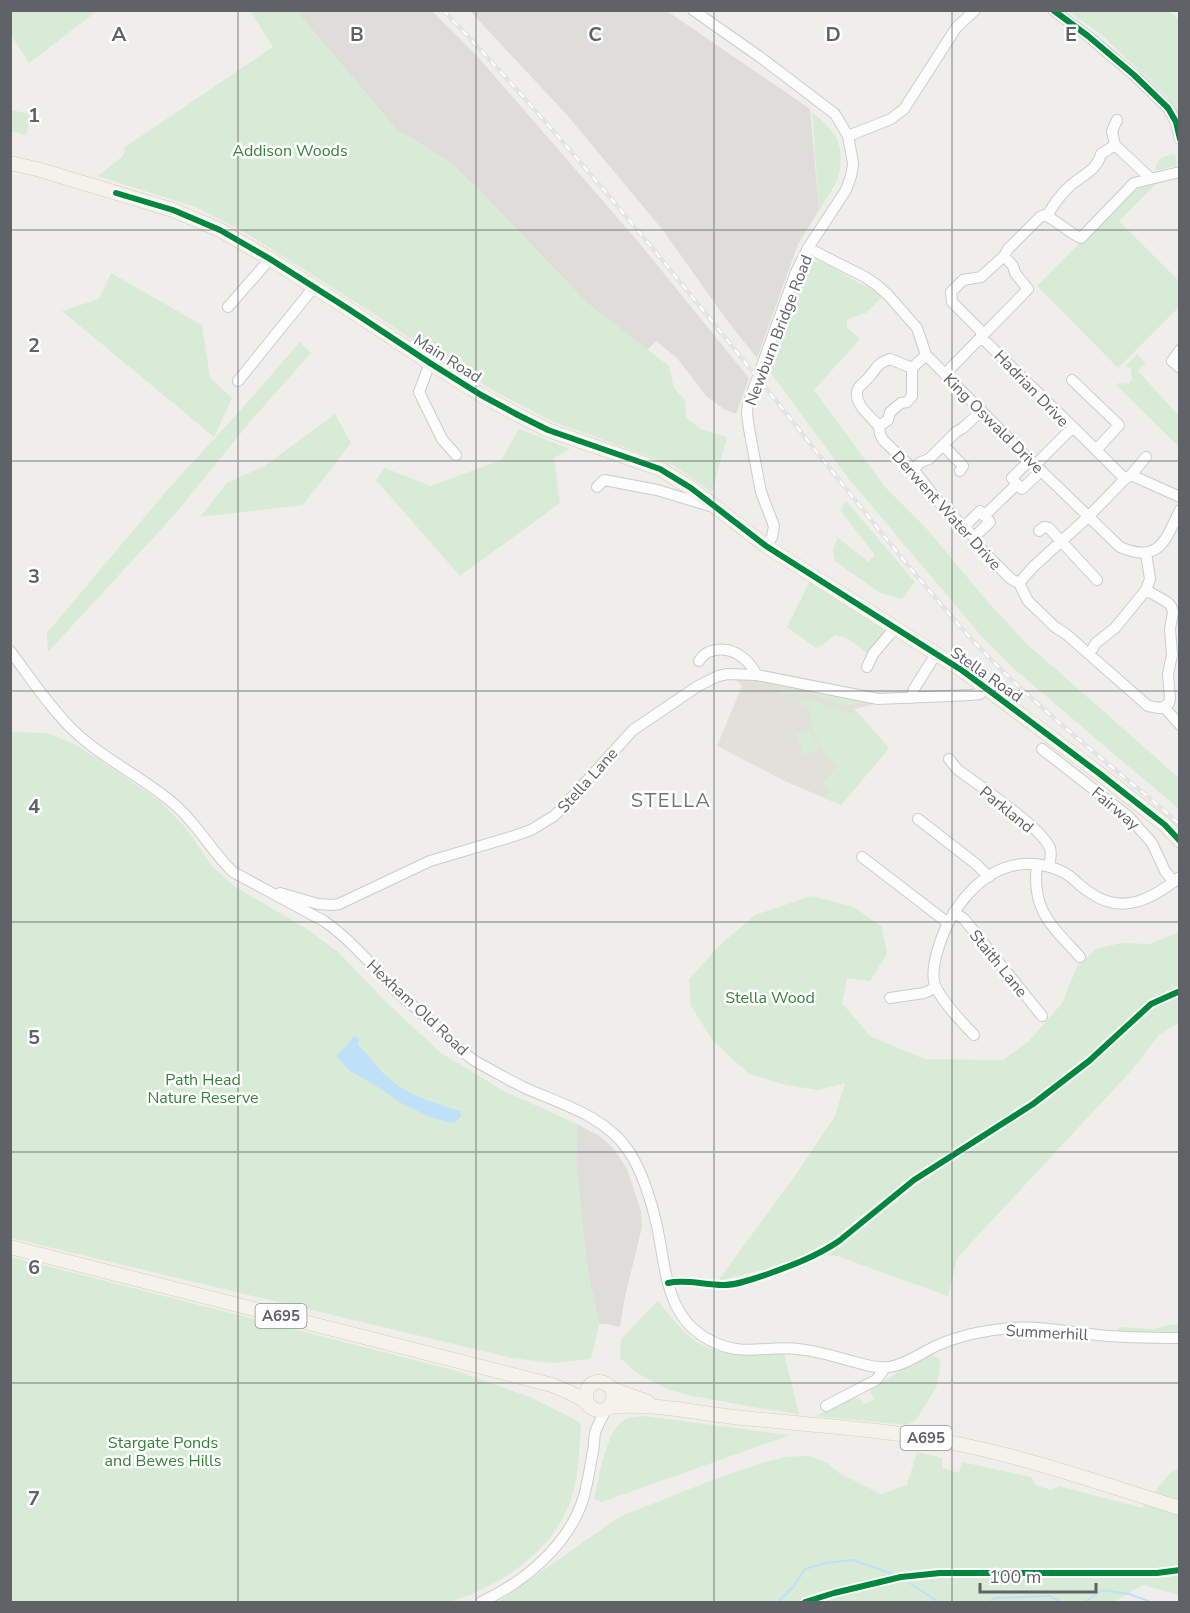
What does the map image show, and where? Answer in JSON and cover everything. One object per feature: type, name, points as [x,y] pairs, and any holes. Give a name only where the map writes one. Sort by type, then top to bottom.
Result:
[{"type":"main road","name":"Main Road","points":[[10,164],[37,169],[172,210],[220,230],[270,259],[481,395],[548,430],[660,469],[691,488],[766,546]]},
{"type":"main road","name":"Stella Road","points":[[766,546],[986,688],[1165,825],[1179,841]]},
{"type":"main road","name":"A695","points":[[10,1247],[552,1384],[591,1385],[600,1381],[608,1384],[612,1389],[665,1407]]},
{"type":"main road","name":"A695","points":[[552,1384],[598,1410],[620,1406],[665,1407],[945,1441],[1025,1460],[1179,1508]]},
{"type":"main road","points":[[588,1404],[586,1393],[591,1385]]},
{"type":"main road","points":[[608,1408],[614,1399],[612,1389]]},
{"type":"street","name":"Newburn Bridge Road","points":[[693,10],[835,114],[848,136],[853,165],[846,190],[808,248],[796,272],[750,395],[747,413],[761,492],[774,526],[772,537],[766,546]]},
{"type":"street","points":[[848,136],[891,118],[904,109],[956,28],[975,10]]},
{"type":"street","points":[[1053,10],[1134,75],[1168,108],[1176,122],[1179,139]]},
{"type":"street","points":[[1117,120],[1112,130],[1115,145],[1150,178]]},
{"type":"street","points":[[1047,216],[1053,205],[1071,185],[1094,168],[1101,154],[1115,145]]},
{"type":"street","points":[[945,374],[1028,289],[1015,273],[1013,266],[1000,260],[1040,217],[1047,216],[1081,238],[1134,183],[1179,172]]},
{"type":"street","name":"King Oswald Drive","points":[[808,248],[877,285],[917,328],[926,355],[981,411],[1120,548],[1138,554],[1146,553]]},
{"type":"street","points":[[228,307],[270,259]]},
{"type":"street","name":"Hadrian Drive","points":[[984,516],[1017,484],[1012,478],[1036,465],[1073,427],[981,337],[981,331],[952,302],[951,292],[963,280],[981,277],[1000,260]]},
{"type":"street","points":[[238,381],[314,287]]},
{"type":"street","points":[[1179,350],[1172,361],[1179,368]]},
{"type":"street","points":[[879,426],[888,420],[890,412],[901,403],[907,402],[912,396],[912,368],[926,355]]},
{"type":"street","name":"Derwent Water Drive","points":[[912,368],[890,359],[880,362],[871,376],[858,389],[858,403],[879,426],[883,440],[974,537],[979,547],[1011,579],[1020,583],[1028,600],[1055,627],[1148,706],[1159,708],[1164,706]]},
{"type":"street","points":[[430,363],[419,392],[442,440],[456,455]]},
{"type":"street","points":[[1072,380],[1119,425],[1096,450]]},
{"type":"street","points":[[913,470],[921,462],[929,459],[981,411]]},
{"type":"street","points":[[1073,427],[1128,477],[1179,497]]},
{"type":"street","points":[[943,445],[963,466],[960,471]]},
{"type":"street","points":[[1020,583],[1033,567],[1088,517],[1146,457]]},
{"type":"street","points":[[597,487],[604,480],[657,490],[716,508]]},
{"type":"street","points":[[1089,654],[1096,643],[1115,628],[1146,590],[1150,579],[1146,553],[1159,547],[1164,541],[1179,510]]},
{"type":"street","points":[[964,527],[980,511],[990,522],[974,537]]},
{"type":"street","points":[[1039,531],[1044,527],[1049,528],[1097,580]]},
{"type":"street","points":[[1146,590],[1167,602],[1173,612],[1170,629],[1172,655],[1168,674],[1170,699],[1169,703],[1164,706],[1179,725]]},
{"type":"street","points":[[867,667],[873,654],[895,628]]},
{"type":"street","points":[[699,661],[709,652],[726,650],[740,656],[750,664],[757,675]]},
{"type":"street","name":"Hexham Old Road","points":[[10,651],[73,731],[173,802],[198,828],[222,861],[240,877],[324,921],[338,931],[397,992],[472,1059],[523,1087],[591,1118],[621,1140],[636,1164],[652,1205],[665,1273],[676,1305],[681,1316],[703,1338],[730,1349],[753,1351],[801,1349],[885,1368]]},
{"type":"street","points":[[911,698],[914,689],[936,654]]},
{"type":"street","name":"Stella Lane","points":[[326,905],[339,904],[430,861],[531,830],[554,816],[626,736],[710,679],[728,674],[757,675],[878,699],[977,695],[986,688]]},
{"type":"street","name":"Fairway","points":[[1042,749],[1130,817],[1152,843],[1165,871],[1177,880]]},
{"type":"street","name":"Parkland","points":[[949,759],[957,769],[1021,817],[1045,841],[1050,848],[1049,867]]},
{"type":"street","points":[[918,819],[976,864],[989,877]]},
{"type":"street","points":[[862,857],[948,923]]},
{"type":"street","points":[[974,1035],[940,996],[933,971],[941,939],[954,912],[972,891],[989,877],[1024,864],[1049,867],[1065,873],[1096,897],[1120,904],[1139,903],[1160,893],[1177,880]]},
{"type":"street","points":[[1037,865],[1035,881],[1038,900],[1052,925],[1080,957]]},
{"type":"street","points":[[260,887],[326,905],[324,921]]},
{"type":"street","name":"Staith Lane","points":[[954,912],[964,919],[1042,1017]]},
{"type":"street","points":[[890,998],[924,993],[936,988]]},
{"type":"street","name":"Summerhill","points":[[885,1368],[900,1364],[955,1338],[1015,1328],[1103,1336],[1179,1338]]},
{"type":"street","points":[[826,1406],[862,1391],[876,1380],[885,1368]]},
{"type":"street","points":[[588,1404],[595,1432]]},
{"type":"street","points":[[481,1602],[501,1592],[532,1570],[561,1541],[569,1529],[581,1507],[589,1474],[595,1432],[608,1408]]},
{"type":"shaded area","points":[[296,11],[432,11],[478,57],[635,238],[749,378],[736,414],[707,397],[677,358],[656,341],[646,351],[587,303],[451,163],[397,130]]},
{"type":"shaded area","points":[[470,11],[667,11],[810,109],[819,210],[798,244],[757,358],[726,319],[665,233],[567,115]]},
{"type":"shaded area","points":[[733,677],[787,683],[878,701],[872,705],[854,709],[889,748],[841,805],[787,782],[717,746],[742,686]]},
{"type":"shaded area","points":[[577,1124],[601,1137],[613,1148],[627,1169],[641,1211],[642,1227],[620,1327],[599,1324],[587,1267],[576,1163]]},
{"type":"green space","points":[[11,10],[97,11],[29,63],[11,35]]},
{"type":"green space","name":"Addison Woods","points":[[250,11],[296,11],[397,130],[451,163],[587,303],[669,366],[674,388],[685,400],[686,417],[700,429],[727,437],[712,492],[673,465],[554,422],[500,394],[443,361],[376,315],[249,235],[198,208],[98,176],[124,155],[125,147],[273,47]]},
{"type":"green space","points":[[1068,11],[1169,11],[1179,20],[1179,118],[1168,98],[1104,37]]},
{"type":"green space","points":[[10,110],[32,114],[26,135],[11,131]]},
{"type":"green space","points":[[812,112],[833,132],[840,152],[838,177],[819,210]]},
{"type":"green space","points":[[1175,154],[1176,166],[1156,171],[1159,160]]},
{"type":"green space","points":[[1158,182],[1119,221],[1179,281],[1179,307],[1118,368],[1037,286],[1137,185]]},
{"type":"green space","points":[[817,261],[884,295],[866,313],[847,319],[847,328],[859,340],[814,390],[885,487],[927,529],[987,601],[1026,643],[1179,778],[1179,809],[1015,670],[983,638],[849,479],[771,373],[771,362],[804,270],[808,264]]},
{"type":"green space","points":[[111,273],[202,325],[210,378],[232,398],[214,437],[62,311],[99,299]]},
{"type":"green space","points":[[300,342],[311,353],[253,418],[176,513],[48,652],[47,633],[169,488]]},
{"type":"green space","points":[[1137,354],[1146,363],[1138,371],[1179,416],[1179,447],[1116,385],[1129,384],[1132,380],[1131,369],[1126,366]]},
{"type":"green space","points":[[335,414],[351,443],[303,505],[200,517],[227,483],[263,467]]},
{"type":"green space","points":[[519,429],[570,449],[554,458],[560,503],[460,576],[376,480],[385,468],[431,486],[501,460]]},
{"type":"green space","points":[[846,501],[915,582],[902,599],[880,593],[835,561],[833,548],[838,538],[869,562],[875,555],[840,510]]},
{"type":"green space","points":[[810,581],[890,630],[869,654],[847,638],[835,635],[816,648],[787,627]]},
{"type":"green space","points":[[787,683],[865,702],[843,706],[808,693],[781,694],[781,688]]},
{"type":"green space","points":[[802,700],[858,714],[889,748],[841,805],[822,797],[830,792],[822,783],[837,767],[813,732],[810,708],[795,701]]},
{"type":"green space","points":[[810,729],[819,750],[804,755],[796,734]]},
{"type":"green space","name":"Path Head Nature Reserve","points":[[10,733],[46,733],[75,744],[160,801],[186,828],[212,866],[234,886],[307,929],[338,952],[388,1004],[441,1053],[504,1091],[577,1124],[576,1163],[587,1267],[599,1324],[591,1359],[553,1363],[512,1358],[11,1238]]},
{"type":"green space","name":"Stella Wood","points":[[811,896],[854,907],[882,927],[887,954],[870,981],[847,978],[842,1003],[870,1036],[924,1059],[1003,1060],[1029,1041],[1062,1003],[1077,967],[1096,949],[1121,943],[1150,944],[1179,932],[1179,1023],[1159,1035],[1131,1071],[957,1258],[948,1296],[837,1256],[821,1255],[718,1281],[797,1173],[835,1116],[845,1083],[818,1090],[786,1085],[749,1074],[713,1041],[691,1006],[689,979],[720,945],[755,915]]},
{"type":"green space","name":"Stargate Ponds and Bewes Hills","points":[[11,1257],[457,1371],[530,1397],[578,1421],[581,1425],[576,1477],[568,1507],[548,1540],[520,1567],[486,1588],[450,1602],[11,1602]]},
{"type":"green space","points":[[658,1301],[687,1334],[707,1347],[739,1355],[784,1353],[799,1414],[683,1394],[665,1388],[637,1373],[620,1358],[621,1339]]},
{"type":"green space","points":[[1179,1324],[1179,1335],[1113,1333],[1120,1327],[1154,1329]]},
{"type":"green space","points":[[931,1355],[939,1358],[940,1363],[936,1388],[916,1420],[907,1425],[815,1416],[854,1398],[861,1399],[864,1404],[874,1400],[871,1393],[872,1388],[925,1356]]},
{"type":"green space","points":[[642,1416],[790,1435],[602,1502],[594,1499],[601,1466],[614,1431],[628,1418]]},
{"type":"green space","points":[[917,1452],[942,1458],[942,1468],[959,1473],[962,1462],[1031,1477],[1035,1485],[1051,1490],[1059,1486],[1142,1508],[1170,1473],[1179,1469],[1179,1595],[1143,1585],[1113,1602],[498,1602],[619,1517],[705,1483],[761,1463],[787,1457],[808,1456],[827,1463],[839,1473],[881,1494],[907,1485]]},
{"type":"water","points":[[354,1036],[360,1039],[357,1044],[391,1081],[419,1097],[460,1111],[461,1116],[455,1123],[432,1118],[401,1103],[349,1070],[336,1056]]},
{"type":"waterway","points":[[778,1602],[794,1586],[805,1569],[825,1563],[853,1560],[901,1577],[938,1602]]},
{"type":"waterway","points":[[1085,1602],[1102,1590],[1129,1594],[1151,1602]]},
{"type":"waterway","points":[[990,1602],[994,1598],[1050,1596],[1061,1602]]},
{"type":"railway","points":[[443,10],[604,190],[885,538],[966,633],[1034,701],[1180,825]]},
{"type":"cycle path","points":[[1053,10],[1134,75],[1168,108],[1176,122],[1180,139]]},
{"type":"cycle path","points":[[116,193],[173,210],[220,230],[270,259],[481,395],[518,415],[548,430],[660,469],[691,488],[766,546],[963,671],[1100,774],[1165,825],[1180,841]]},
{"type":"cycle path","points":[[668,1283],[723,1285],[740,1283],[805,1260],[822,1251],[839,1241],[914,1180],[1033,1104],[1089,1061],[1151,1004],[1180,991]]},
{"type":"cycle path","points":[[805,1602],[901,1577],[940,1573],[1157,1573],[1180,1570]]},
{"type":"district","name":"STELLA","points":[[671,800]]}]
